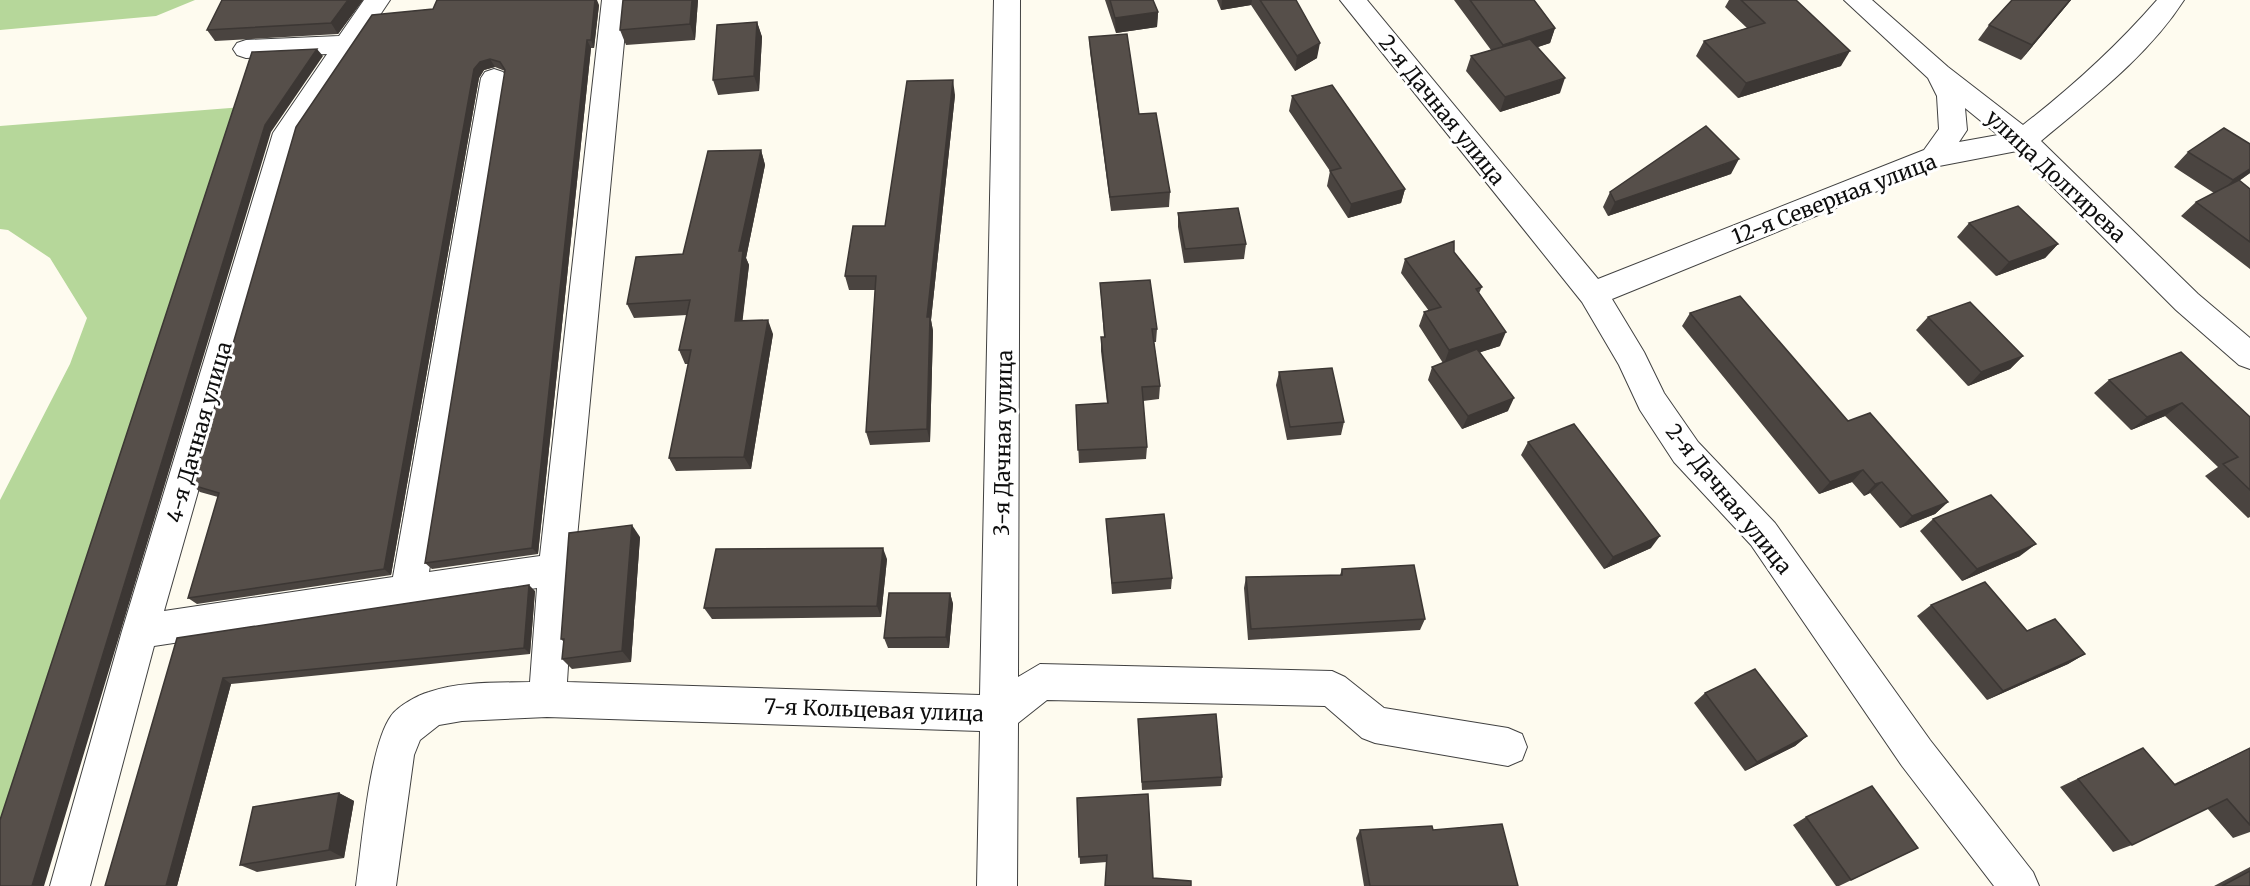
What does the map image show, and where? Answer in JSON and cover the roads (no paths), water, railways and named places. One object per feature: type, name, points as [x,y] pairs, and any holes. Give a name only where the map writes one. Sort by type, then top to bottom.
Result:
[{"type":"street","name":"4-я Дачная улица","points":[[70,886],[140,631],[287,134],[376,0]]},
{"type":"street","points":[[547,699],[556,569],[615,0]]},
{"type":"street","name":"3-я Дачная улица","points":[[998,886],[1007,0]]},
{"type":"street","name":"2-я Дачная улица","points":[[1353,0],[1593,294],[1633,361],[1651,401],[1686,452],[1763,534],[1916,753],[2019,886]]},
{"type":"street","name":"улица Долгирева","points":[[1857,0],[1939,73],[2023,140],[2187,302],[2250,356]]},
{"type":"street","name":"12-я Северная улица","points":[[1593,294],[1934,157],[2023,140],[2090,86],[2136,40],[2170,0]]},
{"type":"street","points":[[246,48],[347,44]]},
{"type":"street","points":[[1934,157],[1953,130],[1950,96],[1939,73]]},
{"type":"street","points":[[408,592],[494,78]]},
{"type":"street","points":[[140,631],[556,569]]},
{"type":"street","name":"7-я Кольцевая улица","points":[[376,886],[394,755],[405,728],[431,709],[462,704],[547,699],[999,714],[1040,682],[1332,689],[1375,726],[1508,747]]}]
